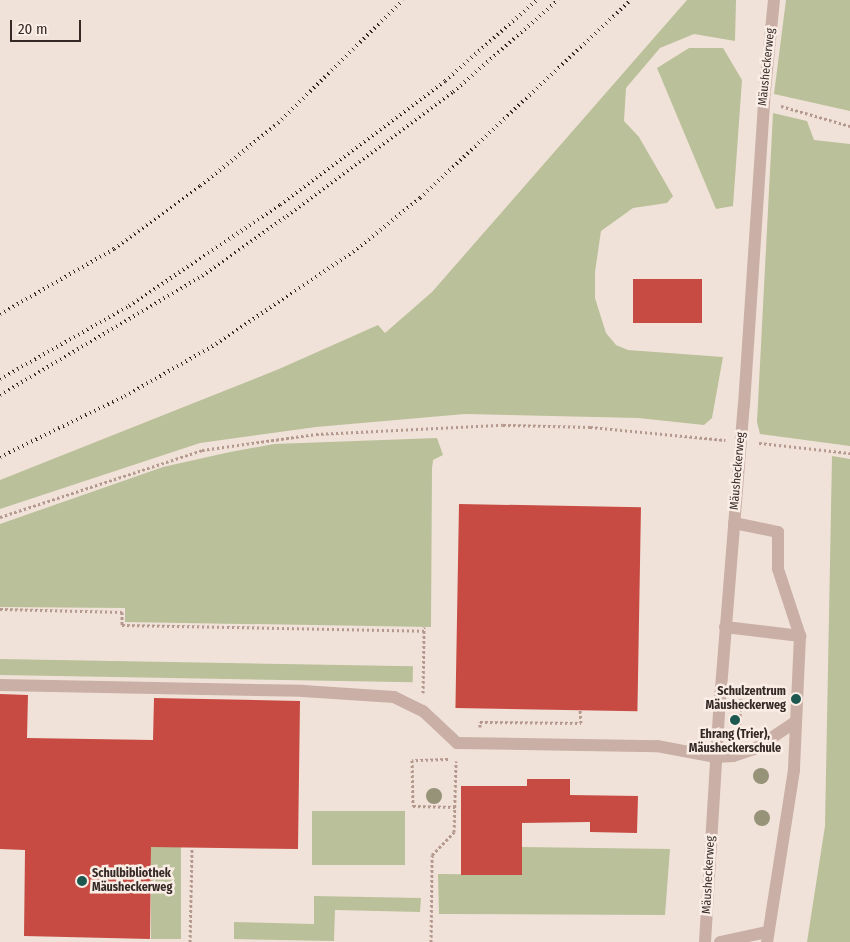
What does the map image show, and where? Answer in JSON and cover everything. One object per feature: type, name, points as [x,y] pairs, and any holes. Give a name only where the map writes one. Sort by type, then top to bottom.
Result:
[{"type":"street","name":"Mäusheckerweg","points":[[705,942],[725,627],[764,100],[774,0]]},
{"type":"street","points":[[720,942],[767,937],[794,770],[800,636],[778,569],[778,532],[734,523]]},
{"type":"street","points":[[725,627],[800,636]]},
{"type":"street","points":[[0,685],[303,691],[394,697],[422,711],[457,743],[656,746],[716,757],[732,756],[755,749],[795,722]]},
{"type":"path","points":[[764,100],[850,126]]},
{"type":"path","points":[[0,517],[202,450],[316,434],[483,426],[590,426],[850,453]]},
{"type":"path","points":[[0,609],[122,612],[122,625],[424,629],[422,711]]},
{"type":"path","points":[[739,740],[741,687]]},
{"type":"path","points":[[481,744],[480,722],[581,723],[580,710]]},
{"type":"path","points":[[455,807],[413,806],[412,760],[456,759]]},
{"type":"path","points":[[431,942],[432,855],[454,832],[456,765]]},
{"type":"path","points":[[190,942],[192,847]]},
{"type":"green space","points":[[687,0],[736,0],[735,41],[694,34],[660,48],[626,88],[624,121],[639,137],[673,196],[667,203],[633,208],[601,231],[595,272],[595,298],[606,333],[616,345],[628,350],[723,357],[712,418],[704,425],[638,418],[465,414],[316,427],[200,443],[0,509],[0,480],[279,369],[378,325],[385,333],[432,292]]},
{"type":"green space","points":[[786,0],[850,0],[850,111],[774,94]]},
{"type":"green space","points":[[689,48],[723,48],[742,80],[733,206],[716,209],[657,68]]},
{"type":"green space","points":[[773,113],[807,121],[814,140],[850,144],[850,446],[760,434],[757,422]]},
{"type":"green space","points":[[437,438],[443,455],[433,460],[432,469],[431,627],[125,622],[125,608],[0,607],[0,524],[163,467],[230,452],[274,444]]},
{"type":"green space","points":[[832,456],[850,459],[850,942],[807,942],[825,826]]},
{"type":"green space","points":[[0,659],[413,666],[413,682],[0,675]]},
{"type":"green space","points":[[312,811],[405,811],[405,865],[312,865]]},
{"type":"green space","points":[[151,847],[181,847],[181,939],[151,939]]},
{"type":"green space","points":[[522,847],[670,849],[665,915],[439,914],[438,874],[522,875]]},
{"type":"green space","points":[[314,896],[421,898],[420,912],[335,910],[334,941],[234,939],[234,922],[314,924]]},
{"type":"building","points":[[633,279],[702,279],[702,323],[633,323]]},
{"type":"building","points":[[459,504],[641,507],[637,711],[455,708]]},
{"type":"building","points":[[0,694],[28,695],[27,738],[153,740],[154,698],[300,701],[298,849],[151,847],[150,939],[24,936],[25,850],[0,849]]},
{"type":"building","points":[[527,779],[570,779],[570,795],[638,796],[637,833],[590,832],[590,822],[522,823],[522,875],[461,875],[461,786],[527,786]]},
{"type":"railway","points":[[0,314],[114,249],[200,186],[278,123],[403,0]]},
{"type":"railway","points":[[0,379],[129,306],[280,205],[445,81],[537,0]]},
{"type":"railway","points":[[0,395],[202,276],[287,216],[453,92],[558,0]]},
{"type":"railway","points":[[0,457],[125,396],[216,344],[353,252],[420,198],[631,0]]},
{"type":"place","name":"Schulzentrum Mäusheckerweg","points":[[796,699]]},
{"type":"place","name":"Ehrang (Trier), Mäusheckerschule","points":[[735,720]]},
{"type":"place","name":"Schulbibliothek Mäusheckerweg","points":[[82,881]]}]
